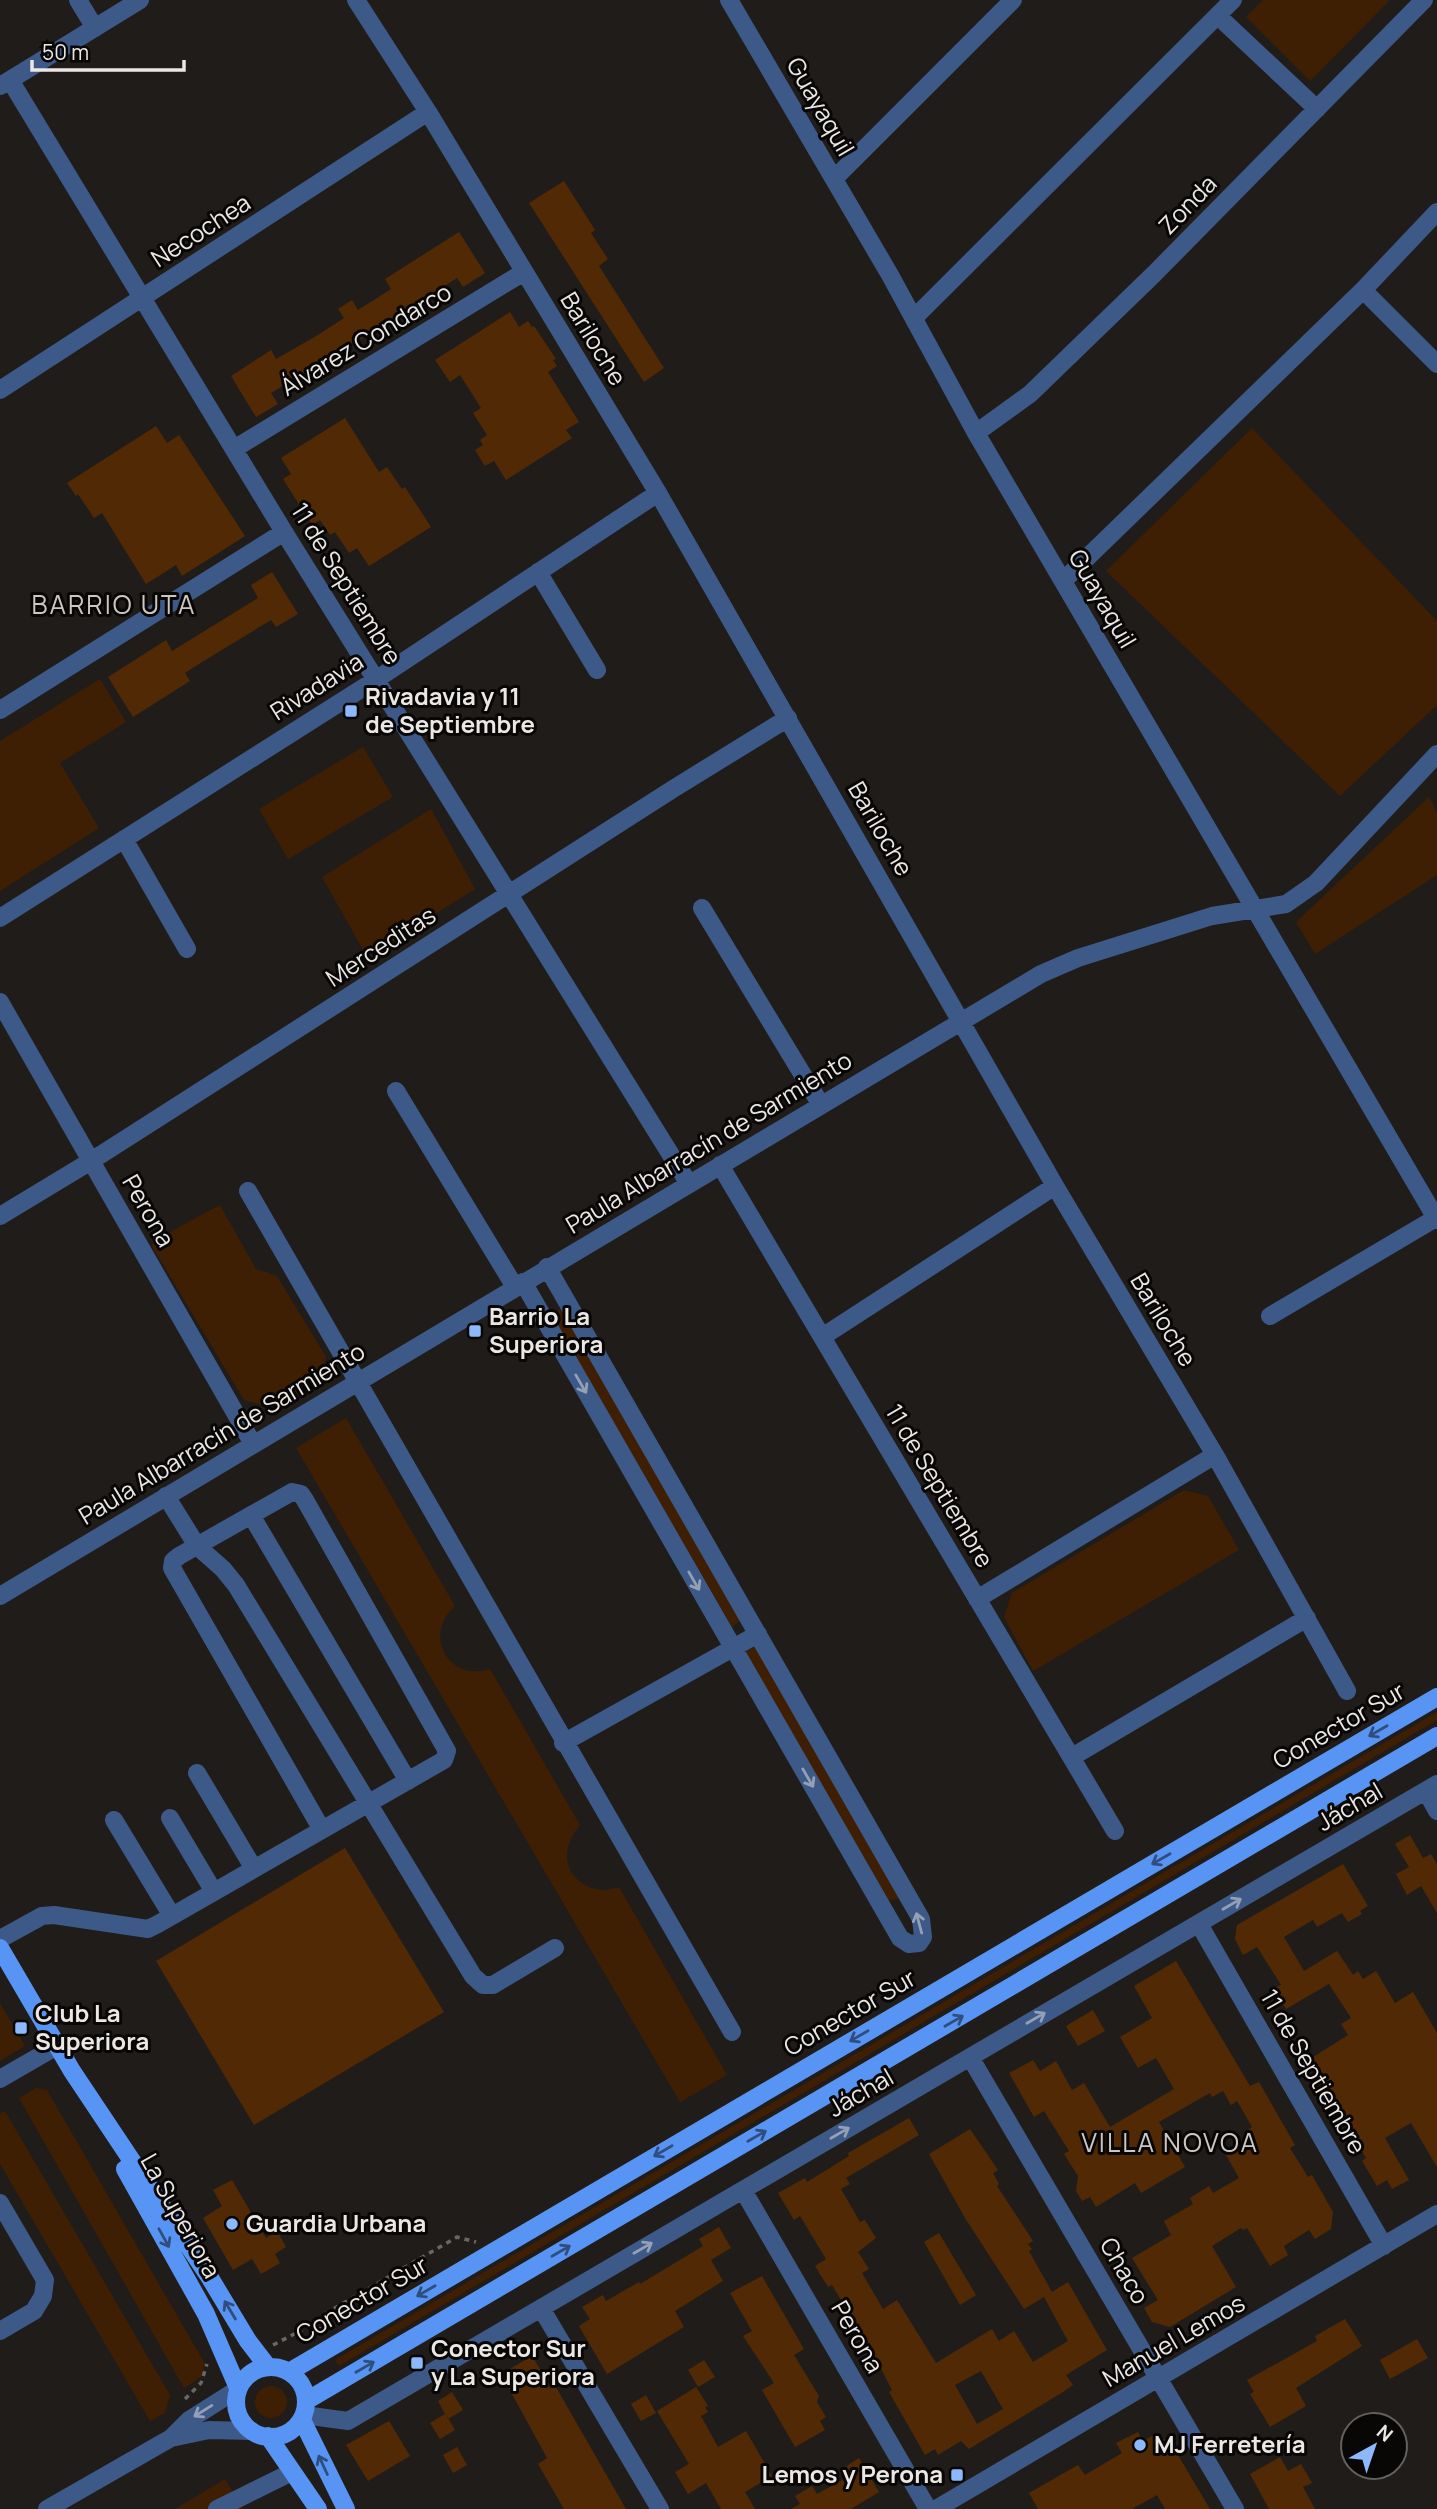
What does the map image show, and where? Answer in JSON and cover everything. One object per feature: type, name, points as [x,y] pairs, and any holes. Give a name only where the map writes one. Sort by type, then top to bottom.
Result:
[{"type":"main road","name":"Conector Sur","points":[[289,2372],[1437,1697]]},
{"type":"main road","points":[[260,2434],[286,2434],[304,2412],[1437,1736]]},
{"type":"main road","name":"La Superiora","points":[[0,1948],[72,2071],[211,2278],[248,2341],[268,2367]]},
{"type":"main road","name":"La Superiora","points":[[72,2071],[191,2285],[239,2389]]},
{"type":"main road","points":[[317,2509],[292,2472],[260,2434],[240,2419],[237,2409],[239,2389],[252,2372],[268,2367],[282,2368],[299,2380],[304,2412],[346,2509]]},
{"type":"street","points":[[78,0],[95,28]]},
{"type":"street","points":[[5,83],[140,0]]},
{"type":"street","name":"Bariloche","points":[[356,0],[428,112],[658,493],[1055,1186],[1215,1455],[1347,1691]]},
{"type":"street","name":"Guayaquil","points":[[729,0],[914,318],[976,433],[1436,1219]]},
{"type":"street","points":[[834,179],[1013,0]]},
{"type":"street","points":[[914,318],[1233,0]]},
{"type":"street","name":"Zonda","points":[[976,433],[1030,394],[1154,274],[1424,0]]},
{"type":"street","points":[[1218,16],[1317,109]]},
{"type":"street","name":"11 de Septiembre","points":[[5,83],[142,298],[284,532],[690,1184]]},
{"type":"street","name":"Necochea","points":[[0,390],[428,112]]},
{"type":"street","points":[[1063,581],[1363,290],[1437,212]]},
{"type":"street","name":"Álvarez Condarco","points":[[234,449],[524,272]]},
{"type":"street","points":[[1363,290],[1437,364]]},
{"type":"street","name":"Rivadavia","points":[[0,918],[377,678],[658,493]]},
{"type":"street","points":[[0,710],[284,532]]},
{"type":"street","points":[[538,572],[597,670]]},
{"type":"street","name":"Merceditas","points":[[0,1216],[91,1161],[788,718]]},
{"type":"street","name":"Paula Albarracín de Sarmiento","points":[[0,1596],[1041,974],[1078,958],[1212,916],[1286,904],[1316,883],[1437,754]]},
{"type":"street","points":[[124,839],[187,948]]},
{"type":"street","points":[[702,908],[821,1105]]},
{"type":"street","name":"Perona","points":[[0,1002],[253,1444]]},
{"type":"street","points":[[396,1091],[519,1284],[900,1938],[909,1944],[919,1943],[923,1937],[921,1919],[547,1267]]},
{"type":"street","name":"11 de Septiembre","points":[[720,1165],[1115,1831]]},
{"type":"street","points":[[822,1337],[1055,1186]]},
{"type":"street","points":[[248,1191],[563,1743],[732,2032]]},
{"type":"street","points":[[1270,1316],[1436,1219]]},
{"type":"street","points":[[978,1599],[1215,1455]]},
{"type":"street","points":[[0,1939],[42,1916],[54,1914],[148,1929],[172,1916],[368,1804],[444,1760],[447,1751],[305,1500],[301,1494],[292,1492],[173,1560],[172,1569],[322,1830]]},
{"type":"street","points":[[166,1496],[197,1546],[223,1569],[236,1585],[473,1976],[483,1985],[493,1985],[555,1948]]},
{"type":"street","points":[[251,1515],[408,1781]]},
{"type":"street","points":[[1072,1757],[1307,1618]]},
{"type":"street","points":[[563,1743],[758,1634]]},
{"type":"street","points":[[197,1773],[254,1869]]},
{"type":"street","points":[[1431,1788],[1437,1811]]},
{"type":"street","name":"Jáchal","points":[[304,2412],[348,2421],[1431,1788]]},
{"type":"street","points":[[170,1818],[214,1892]]},
{"type":"street","points":[[114,1820],[172,1916]]},
{"type":"street","name":"11 de Septiembre","points":[[1199,1924],[1384,2245]]},
{"type":"street","points":[[0,2079],[57,2046]]},
{"type":"street","name":"Chaco","points":[[970,2057],[1235,2509]]},
{"type":"street","name":"Perona","points":[[743,2190],[928,2509]]},
{"type":"street","points":[[0,2203],[45,2280],[43,2296],[34,2311],[0,2331]]},
{"type":"street","name":"Manuel Lemos","points":[[936,2509],[962,2502],[1158,2378],[1437,2214]]},
{"type":"street","points":[[541,2308],[660,2509]]},
{"type":"street","points":[[47,2509],[172,2438],[189,2420],[239,2389]]},
{"type":"street","points":[[172,2438],[209,2430],[260,2434]]},
{"type":"street","points":[[217,2509],[292,2472]]},
{"type":"path","points":[[185,2399],[205,2375],[207,2364],[203,2354]]},
{"type":"shaded area","points":[[1263,0],[1390,0],[1310,81],[1246,17]]},
{"type":"shaded area","points":[[1252,428],[1437,621],[1437,705],[1340,796],[1106,571]]},
{"type":"shaded area","points":[[100,679],[126,722],[60,763],[99,828],[0,891],[0,741]]},
{"type":"shaded area","points":[[363,747],[393,797],[288,859],[259,809]]},
{"type":"shaded area","points":[[1429,797],[1437,813],[1437,875],[1315,954],[1296,922]]},
{"type":"shaded area","points":[[431,809],[475,889],[367,957],[322,877]]},
{"type":"shaded area","points":[[220,1205],[256,1269],[277,1276],[326,1357],[319,1384],[273,1408],[244,1400],[152,1246],[153,1241]]},
{"type":"shaded area","points":[[562,1308],[740,1621],[732,1627],[551,1314]]},
{"type":"shaded area","points":[[346,1418],[455,1606],[445,1618],[441,1630],[441,1643],[445,1654],[452,1663],[463,1669],[490,1669],[580,1825],[568,1847],[570,1870],[582,1883],[592,1888],[603,1890],[619,1887],[727,2075],[680,2102],[296,1448]]},
{"type":"shaded area","points":[[1184,1490],[1208,1496],[1239,1550],[1033,1671],[1004,1617],[1012,1593]]},
{"type":"shaded area","points":[[757,1645],[901,1898],[889,1901],[744,1652]]},
{"type":"shaded area","points":[[1437,1712],[1437,1720],[339,2366],[335,2360]]},
{"type":"shaded area","points":[[0,2003],[25,2046],[0,2061]]},
{"type":"shaded area","points":[[36,2088],[47,2090],[205,2364],[201,2377],[184,2388],[19,2098]]},
{"type":"shaded area","points":[[5,2111],[170,2395],[165,2413],[150,2421],[0,2164],[0,2113]]},
{"type":"shaded area","points":[[271,2386],[282,2391],[287,2402],[282,2413],[271,2418],[260,2413],[255,2402],[260,2391]]},
{"type":"shaded area","points":[[225,2479],[244,2509],[175,2509]]},
{"type":"building","points":[[564,181],[595,230],[591,233],[608,259],[599,266],[664,368],[644,382],[529,203]]},
{"type":"building","points":[[459,232],[485,273],[463,287],[457,278],[271,393],[278,404],[256,417],[231,376],[271,350],[276,359],[318,335],[344,318],[338,309],[352,300],[358,310],[391,289],[385,279]]},
{"type":"building","points":[[510,312],[519,327],[528,321],[534,326],[556,359],[553,360],[557,366],[548,372],[579,422],[566,430],[572,438],[506,480],[494,461],[485,466],[475,450],[483,445],[480,440],[487,435],[473,413],[481,408],[460,375],[450,382],[435,360]]},
{"type":"building","points":[[345,418],[379,472],[387,467],[402,489],[405,487],[431,527],[369,566],[357,548],[349,553],[335,532],[330,535],[320,520],[312,525],[283,479],[291,474],[281,458]]},
{"type":"building","points":[[156,426],[167,443],[179,435],[245,536],[182,576],[176,565],[146,584],[102,513],[94,518],[67,483]]},
{"type":"building","points":[[272,572],[298,614],[276,627],[271,620],[202,662],[185,673],[190,681],[133,717],[108,677],[166,640],[172,651],[258,598],[251,585]]},
{"type":"building","points":[[1410,1835],[1423,1858],[1431,1854],[1437,1864],[1437,1913],[1421,1886],[1407,1895],[1396,1874],[1409,1867],[1395,1844]]},
{"type":"building","points":[[345,1848],[444,2012],[254,2125],[156,1961]]},
{"type":"building","points":[[1343,1864],[1368,1906],[1360,1911],[1362,1914],[1348,1922],[1342,1913],[1317,1927],[1313,1920],[1284,1937],[1304,1971],[1337,1951],[1353,1975],[1358,1971],[1363,1979],[1376,1971],[1395,2003],[1413,1992],[1437,2033],[1437,2167],[1411,2123],[1385,2138],[1409,2180],[1392,2189],[1387,2180],[1377,2186],[1362,2161],[1366,2158],[1342,2118],[1339,2120],[1316,2080],[1321,2077],[1310,2059],[1348,2035],[1341,2024],[1351,2018],[1329,1984],[1286,2009],[1273,1989],[1281,1985],[1257,1947],[1243,1955],[1235,1939],[1237,1925]]},
{"type":"building","points":[[1176,1961],[1250,2086],[1259,2082],[1295,2145],[1290,2148],[1308,2177],[1312,2175],[1333,2212],[1331,2229],[1315,2239],[1309,2230],[1284,2246],[1288,2255],[1270,2266],[1247,2228],[1241,2228],[1212,2246],[1236,2287],[1170,2327],[1152,2322],[1144,2308],[1158,2300],[1132,2258],[1171,2235],[1164,2221],[1193,2204],[1190,2198],[1209,2186],[1213,2193],[1239,2178],[1226,2155],[1248,2141],[1245,2132],[1252,2127],[1237,2101],[1231,2105],[1223,2091],[1212,2097],[1210,2093],[1159,2122],[1185,2167],[1141,2193],[1135,2183],[1096,2207],[1090,2197],[1082,2201],[1076,2191],[1078,2176],[1064,2154],[1069,2151],[1044,2111],[1034,2117],[1009,2073],[1033,2060],[1040,2071],[1056,2061],[1072,2090],[1084,2083],[1110,2127],[1174,2089],[1156,2058],[1138,2068],[1120,2037],[1152,2018],[1134,1986]]},
{"type":"building","points":[[1093,2010],[1105,2031],[1078,2046],[1066,2026]]},
{"type":"building","points":[[909,2118],[919,2135],[846,2178],[850,2184],[841,2189],[860,2222],[865,2220],[876,2238],[858,2252],[869,2269],[862,2273],[883,2309],[897,2300],[936,2363],[992,2329],[999,2341],[1014,2331],[1033,2362],[1068,2341],[1044,2297],[1024,2309],[965,2218],[929,2154],[970,2129],[998,2170],[993,2173],[999,2184],[997,2186],[1033,2241],[1028,2244],[1032,2249],[1029,2251],[1052,2292],[1068,2282],[1107,2350],[1066,2375],[1073,2385],[969,2449],[961,2441],[938,2455],[935,2449],[925,2455],[889,2392],[892,2390],[875,2357],[832,2285],[828,2287],[815,2266],[826,2259],[800,2216],[794,2220],[778,2193],[805,2178],[807,2182],[849,2156],[848,2153]],"holes":[[[981,2371],[1003,2409],[977,2424],[955,2385]]]},
{"type":"building","name":"Guardia Urbana","points":[[232,2180],[266,2238],[277,2231],[286,2247],[275,2254],[280,2263],[261,2274],[252,2259],[233,2270],[203,2218],[222,2206],[213,2190]]},
{"type":"building","points":[[719,2227],[731,2248],[711,2260],[723,2281],[675,2311],[684,2327],[607,2374],[579,2326],[590,2319],[582,2307],[603,2295],[606,2301],[639,2282],[640,2284],[703,2246],[699,2239]]},
{"type":"building","points":[[939,2233],[976,2295],[960,2305],[924,2242]]},
{"type":"building","points":[[762,2276],[804,2349],[794,2355],[819,2396],[817,2402],[826,2417],[820,2421],[825,2430],[795,2447],[762,2390],[774,2383],[743,2336],[752,2331],[730,2293]]},
{"type":"building","points":[[1345,2319],[1362,2346],[1296,2388],[1306,2406],[1270,2427],[1250,2394],[1254,2392],[1247,2380],[1317,2341],[1315,2336]]},
{"type":"building","points":[[1417,2339],[1428,2358],[1390,2379],[1380,2360]]},
{"type":"building","points":[[532,2356],[549,2384],[553,2382],[626,2509],[564,2509],[538,2464],[547,2458],[501,2374]]},
{"type":"building","points":[[704,2360],[715,2377],[698,2387],[688,2370]]},
{"type":"building","points":[[696,2387],[708,2406],[705,2407],[708,2412],[701,2416],[718,2447],[746,2431],[772,2476],[745,2492],[755,2509],[721,2509],[706,2483],[688,2494],[675,2472],[689,2464],[657,2411]]},
{"type":"building","points":[[452,2392],[463,2410],[449,2419],[455,2430],[440,2439],[430,2423],[445,2414],[438,2401]]},
{"type":"building","points":[[646,2395],[656,2413],[641,2421],[631,2404]]},
{"type":"building","points":[[389,2421],[410,2456],[368,2481],[346,2445]]},
{"type":"building","points":[[1138,2432],[1143,2441],[1152,2436],[1169,2440],[1210,2509],[1165,2509],[1157,2495],[1132,2509],[1038,2509],[1029,2493],[1078,2465],[1085,2475],[1122,2453],[1116,2443]]},
{"type":"building","points":[[457,2447],[467,2465],[453,2473],[443,2455]]},
{"type":"building","points":[[1280,2457],[1288,2471],[1301,2464],[1312,2483],[1303,2487],[1315,2509],[1269,2509],[1250,2474]]},
{"type":"building","points":[[859,2458],[879,2492],[851,2509],[791,2509],[800,2504],[795,2496],[812,2486],[817,2494],[844,2479],[839,2471]]},
{"type":"place","name":"Rivadavia y 11 de Septiembre","points":[[351,711]]},
{"type":"place","name":"Barrio La Superiora","points":[[475,1331]]},
{"type":"place","name":"Club La Superiora","points":[[21,2028]]},
{"type":"place","name":"Guardia Urbana","points":[[232,2224]]},
{"type":"place","name":"Conector Sur y La Superiora","points":[[417,2363]]},
{"type":"place","name":"MJ Ferretería","points":[[1140,2445]]},
{"type":"place","name":"Lemos y Perona","points":[[957,2475]]},
{"type":"district","name":"BARRIO UTA","points":[[114,605]]},
{"type":"district","name":"VILLA NOVOA","points":[[1170,2143]]}]
